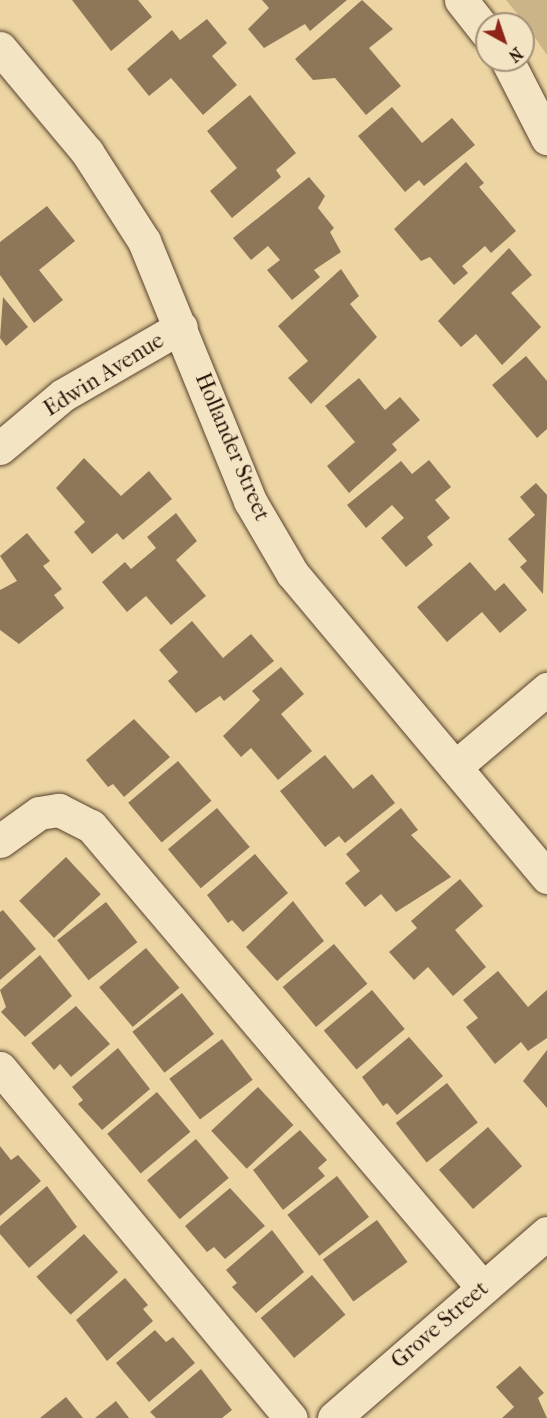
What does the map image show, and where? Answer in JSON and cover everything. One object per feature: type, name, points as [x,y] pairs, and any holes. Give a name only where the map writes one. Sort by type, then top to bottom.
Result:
[{"type":"street","points":[[461,0],[475,18]]},
{"type":"street","name":"Hollander Street","points":[[0,48],[118,197],[181,327],[250,501],[292,573],[547,877]]},
{"type":"street","points":[[513,72],[547,138]]},
{"type":"street","name":"Edwin Avenue","points":[[0,448],[63,395],[181,327]]},
{"type":"street","points":[[455,766],[547,689]]},
{"type":"street","points":[[0,841],[39,813],[59,810],[91,826],[483,1288]]},
{"type":"street","points":[[0,1068],[291,1418]]},
{"type":"street","name":"Grove Street","points":[[334,1418],[547,1233]]},
{"type":"shaded area","points":[[506,0],[547,0],[547,55],[535,38],[535,12],[516,12]]},
{"type":"building","points":[[72,0],[138,0],[152,17],[111,51]]},
{"type":"building","points":[[262,0],[347,0],[310,31],[305,24],[264,48],[248,29],[269,8]]},
{"type":"building","points":[[362,0],[393,29],[369,48],[401,86],[366,115],[335,78],[313,80],[295,59]]},
{"type":"building","points":[[207,19],[227,43],[212,56],[237,85],[203,115],[171,78],[149,96],[127,69],[172,30],[180,40]]},
{"type":"building","points":[[250,95],[296,153],[276,170],[281,177],[232,218],[210,191],[237,168],[207,131]]},
{"type":"building","points":[[392,107],[422,143],[452,118],[475,145],[424,186],[419,180],[405,192],[358,136]]},
{"type":"building","points":[[466,162],[484,183],[479,187],[516,231],[491,253],[485,246],[462,266],[468,273],[454,285],[430,257],[421,261],[394,229]]},
{"type":"building","points":[[309,177],[325,196],[318,208],[334,228],[330,232],[341,252],[314,270],[320,277],[292,300],[267,270],[280,260],[268,246],[251,260],[233,238]]},
{"type":"building","points":[[47,206],[75,241],[39,270],[63,300],[34,323],[0,275],[0,242]]},
{"type":"building","points":[[509,248],[532,275],[511,293],[541,327],[502,365],[476,334],[461,347],[438,321]]},
{"type":"building","points":[[341,269],[359,296],[350,304],[377,337],[311,404],[288,378],[308,361],[278,326]]},
{"type":"building","points":[[3,297],[28,327],[6,346],[0,338]]},
{"type":"building","points":[[526,356],[547,381],[547,429],[537,438],[492,385]]},
{"type":"building","points":[[359,378],[385,410],[400,397],[420,420],[392,444],[397,450],[349,493],[327,466],[355,442],[325,406]]},
{"type":"building","points":[[84,458],[121,496],[149,471],[172,499],[123,540],[117,533],[92,554],[74,532],[85,522],[56,488]]},
{"type":"building","points":[[429,460],[451,487],[435,500],[450,518],[427,537],[433,545],[406,567],[381,538],[404,518],[392,505],[366,528],[347,505],[401,461],[412,474]]},
{"type":"building","points":[[536,483],[547,495],[543,594],[520,567],[527,561],[508,539],[535,515],[520,497]]},
{"type":"building","points":[[176,513],[197,541],[176,560],[206,596],[171,625],[146,596],[127,612],[102,582],[125,562],[131,569],[156,548],[147,537]]},
{"type":"building","points":[[27,533],[50,561],[43,566],[62,589],[54,595],[64,608],[19,644],[0,630],[0,590],[17,581],[0,556]]},
{"type":"building","points":[[470,562],[495,591],[504,583],[527,610],[500,633],[482,612],[447,642],[417,607]]},
{"type":"building","points":[[192,621],[223,658],[251,634],[274,661],[224,701],[220,696],[196,713],[168,681],[178,672],[159,650]]},
{"type":"building","points":[[281,667],[304,694],[281,714],[312,751],[278,780],[251,748],[241,757],[223,736],[260,700],[252,691]]},
{"type":"building","points":[[134,719],[170,757],[124,797],[113,784],[108,787],[86,760]]},
{"type":"building","points":[[325,755],[353,789],[372,774],[395,803],[345,843],[339,836],[325,847],[280,791]]},
{"type":"building","points":[[178,761],[211,801],[162,843],[128,803]]},
{"type":"building","points":[[217,808],[250,847],[201,888],[168,849]]},
{"type":"building","points":[[401,808],[418,830],[411,835],[451,877],[396,912],[381,894],[365,907],[345,883],[360,871],[346,854]]},
{"type":"building","points":[[255,854],[288,893],[243,932],[232,920],[228,923],[207,895]]},
{"type":"building","points":[[66,857],[101,894],[54,938],[19,901]]},
{"type":"building","points":[[460,879],[483,906],[455,930],[486,967],[453,996],[428,967],[414,980],[389,952],[417,928],[411,921]]},
{"type":"building","points":[[293,901],[324,941],[277,981],[246,947]]},
{"type":"building","points":[[106,902],[137,942],[89,980],[57,940]]},
{"type":"building","points":[[3,910],[36,949],[0,980],[0,912]]},
{"type":"building","points":[[334,944],[367,984],[316,1027],[283,987]]},
{"type":"building","points":[[146,948],[179,988],[133,1027],[99,987]]},
{"type":"building","points":[[40,955],[72,996],[25,1037],[1,1012],[6,1007],[0,990]]},
{"type":"building","points":[[498,971],[528,1007],[547,990],[547,1038],[528,1051],[521,1042],[495,1064],[466,1027],[478,1018],[463,1000]]},
{"type":"building","points":[[372,990],[405,1029],[357,1070],[324,1030]]},
{"type":"building","points":[[182,993],[214,1034],[164,1073],[132,1032]]},
{"type":"building","points":[[76,1006],[110,1044],[71,1077],[60,1064],[54,1070],[31,1043]]},
{"type":"building","points":[[409,1037],[443,1076],[397,1115],[387,1103],[383,1106],[362,1077]]},
{"type":"building","points":[[222,1039],[253,1080],[200,1119],[169,1079]]},
{"type":"building","points":[[118,1048],[150,1089],[102,1130],[78,1104],[83,1100],[72,1087]]},
{"type":"building","points":[[547,1050],[547,1108],[523,1081]]},
{"type":"building","points":[[447,1083],[478,1122],[427,1162],[396,1123]]},
{"type":"building","points":[[258,1087],[293,1125],[247,1169],[211,1131]]},
{"type":"building","points":[[157,1092],[190,1132],[141,1174],[107,1134]]},
{"type":"building","points":[[488,1127],[522,1166],[473,1209],[439,1170]]},
{"type":"building","points":[[300,1130],[327,1160],[318,1168],[325,1176],[283,1210],[253,1170]]},
{"type":"building","points":[[196,1139],[229,1178],[180,1219],[147,1180]]},
{"type":"building","points":[[0,1146],[11,1160],[18,1155],[41,1181],[0,1216]]},
{"type":"building","points":[[337,1176],[369,1217],[319,1256],[287,1215]]},
{"type":"building","points":[[47,1186],[77,1227],[29,1268],[0,1234],[0,1226]]},
{"type":"building","points":[[230,1188],[265,1226],[225,1259],[214,1247],[207,1252],[185,1226]]},
{"type":"building","points":[[377,1220],[408,1262],[353,1301],[323,1259]]},
{"type":"building","points":[[272,1230],[304,1272],[256,1313],[232,1287],[237,1283],[226,1270]]},
{"type":"building","points":[[84,1234],[118,1272],[71,1315],[36,1277]]},
{"type":"building","points":[[312,1275],[345,1315],[294,1358],[261,1318]]},
{"type":"building","points":[[125,1278],[148,1305],[143,1309],[153,1321],[107,1361],[76,1320]]},
{"type":"building","points":[[155,1330],[166,1342],[173,1337],[195,1363],[149,1402],[116,1363]]},
{"type":"building","points":[[520,1366],[544,1393],[538,1398],[547,1418],[502,1418],[514,1407],[496,1387]]},
{"type":"building","points":[[201,1369],[232,1410],[222,1418],[156,1418],[150,1412]]},
{"type":"building","points":[[66,1397],[83,1418],[40,1418]]},
{"type":"building","points":[[116,1401],[129,1418],[95,1418]]}]
